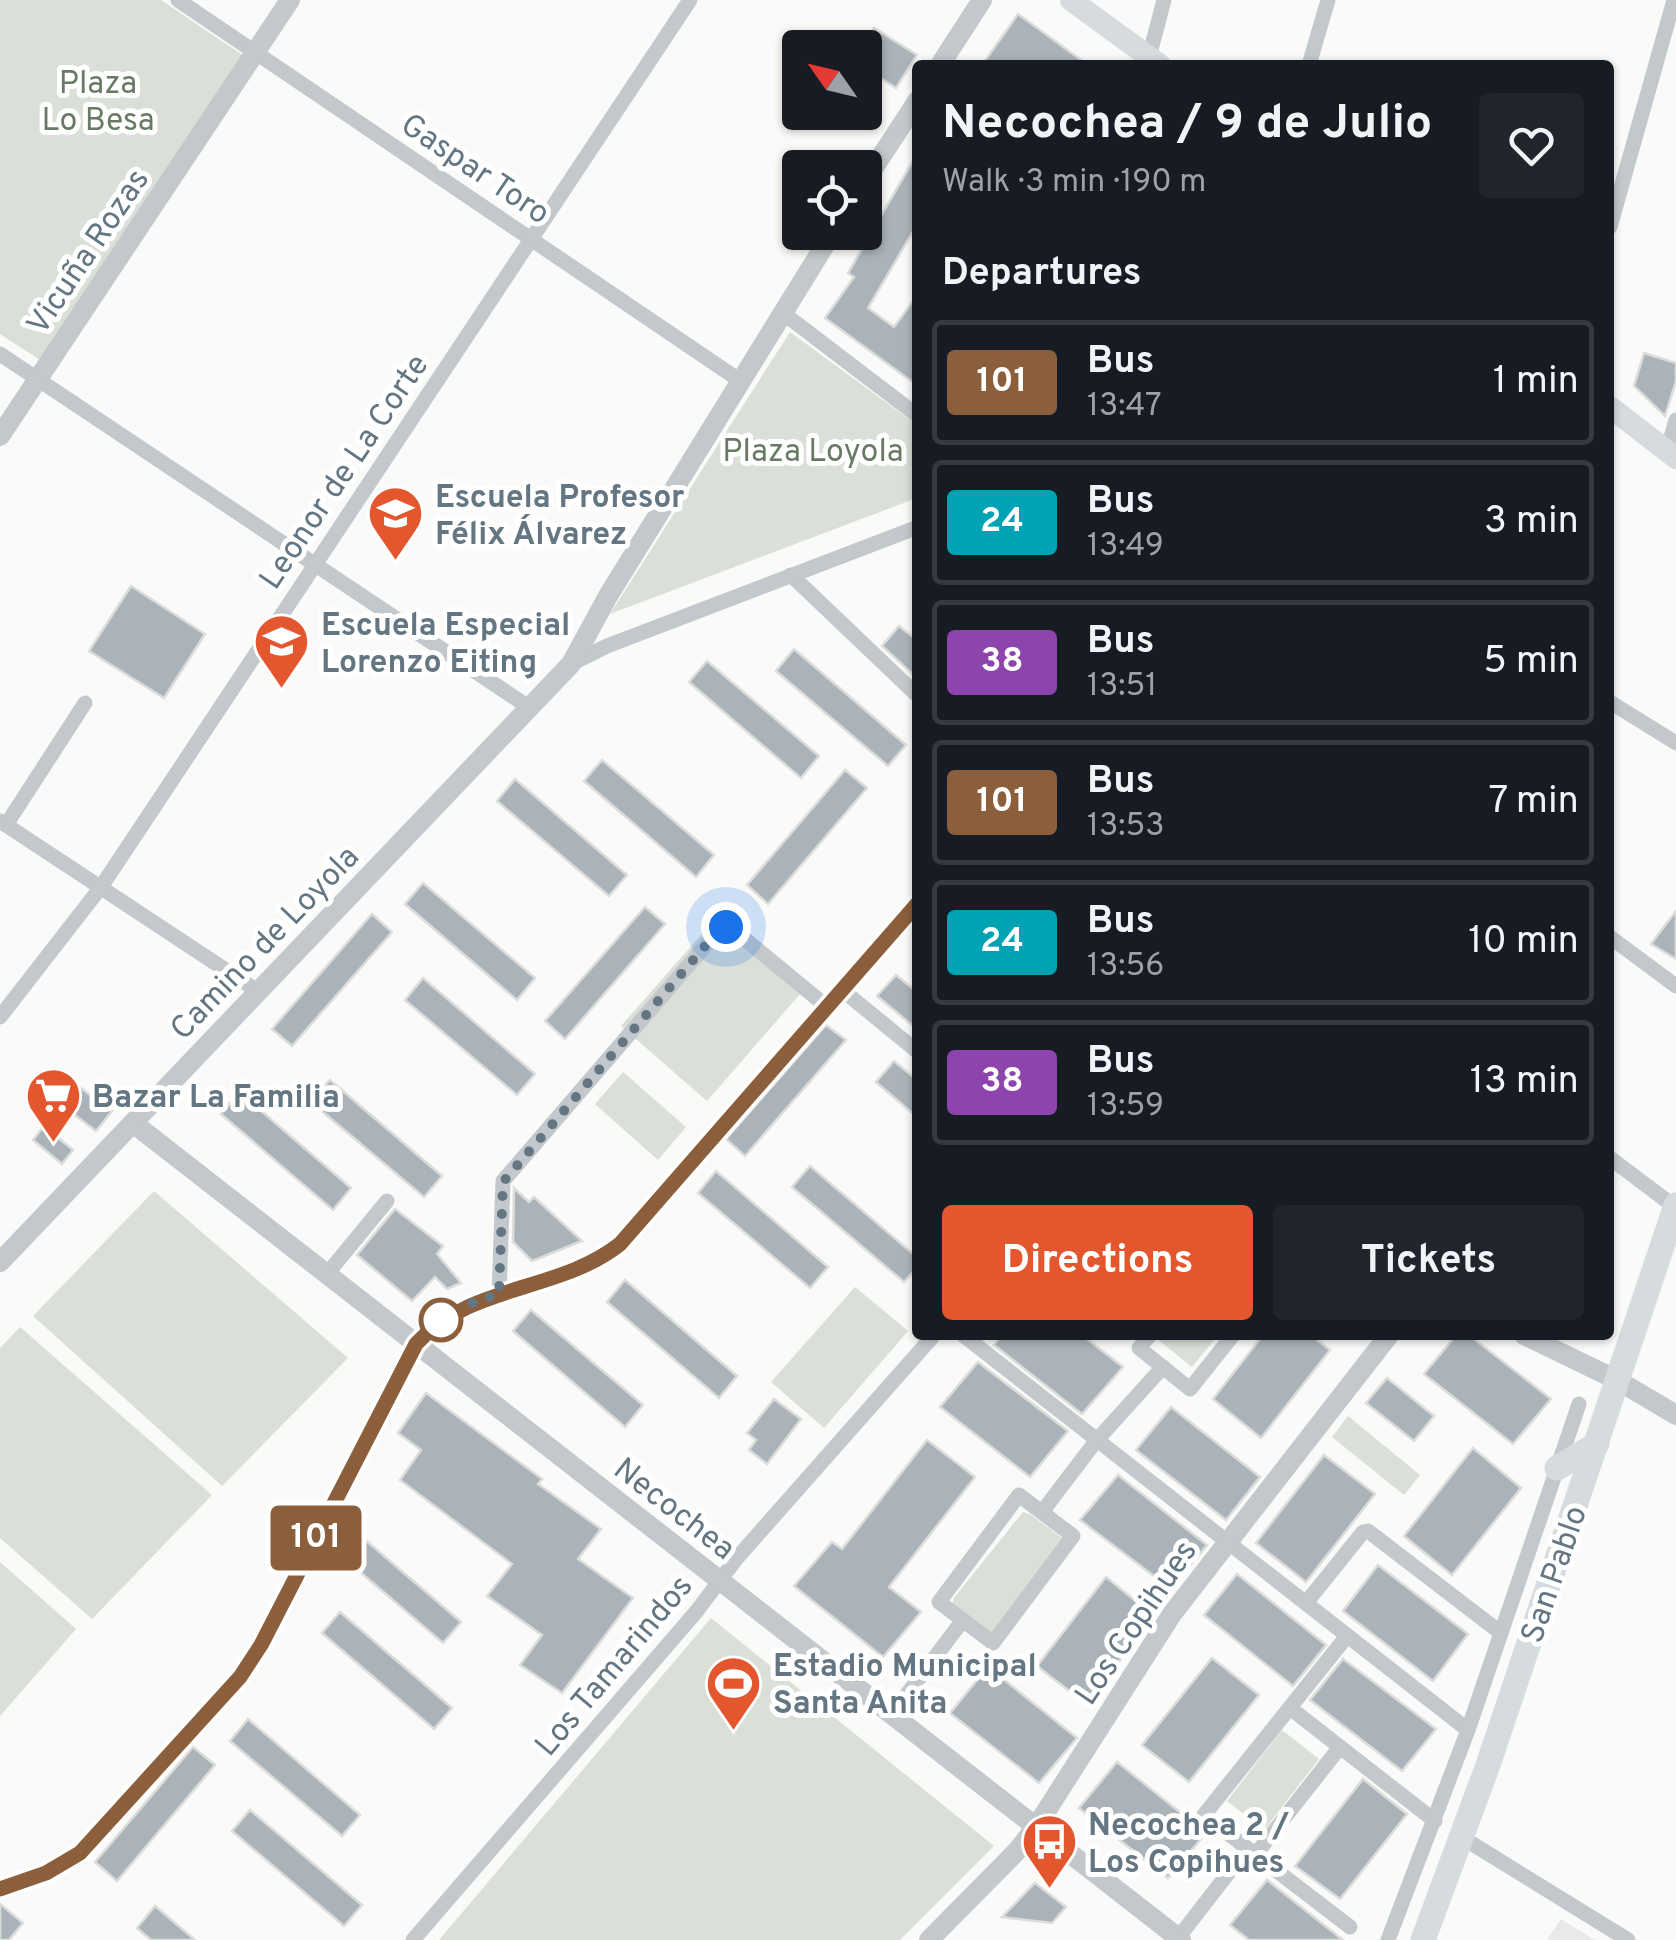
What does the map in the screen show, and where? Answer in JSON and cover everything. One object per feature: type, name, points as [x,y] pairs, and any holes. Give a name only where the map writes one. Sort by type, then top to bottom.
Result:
[{"type":"main road","points":[[1071,0],[1153,60]]},
{"type":"main road","points":[[1614,410],[1671,455]]},
{"type":"main road","name":"San Pablo","points":[[1423,1940],[1463,1838],[1676,1206]]},
{"type":"main road","points":[[1557,1468],[1597,1444]]},
{"type":"street","name":"Gaspar Toro","points":[[178,0],[742,382]]},
{"type":"street","name":"Vicuña Rozas","points":[[0,436],[290,0]]},
{"type":"street","name":"Leonor de La Corte","points":[[0,1016],[101,887],[690,0]]},
{"type":"street","points":[[943,60],[982,0]]},
{"type":"street","points":[[1154,60],[1164,0]]},
{"type":"street","points":[[1310,60],[1328,0]]},
{"type":"street","points":[[1614,213],[1674,0]]},
{"type":"street","points":[[882,155],[912,109]]},
{"type":"street","name":"Camino de Loyola","points":[[0,1262],[572,664],[608,596],[822,250]]},
{"type":"street","points":[[783,313],[912,411]]},
{"type":"street","points":[[0,354],[530,708]]},
{"type":"street","points":[[1671,455],[1676,420]]},
{"type":"street","name":"Camino de Loyola","points":[[572,664],[607,646],[912,529]]},
{"type":"street","points":[[791,575],[912,690]]},
{"type":"street","points":[[85,703],[3,823],[258,992]]},
{"type":"street","points":[[1614,704],[1676,743]]},
{"type":"street","points":[[0,1889],[46,1873],[80,1853],[240,1677],[261,1645],[416,1344],[451,1312],[585,1266],[620,1244],[912,910]]},
{"type":"street","points":[[499,1294],[503,1182],[718,931],[726,927],[740,936],[826,1006]]},
{"type":"street","points":[[1614,940],[1676,986]]},
{"type":"street","points":[[841,989],[912,1047]]},
{"type":"street","name":"Necochea","points":[[134,1123],[1179,1939]]},
{"type":"street","points":[[1614,1161],[1676,1206]]},
{"type":"street","points":[[327,1274],[388,1201]]},
{"type":"street","name":"Los Tamarindos","points":[[412,1940],[930,1340]]},
{"type":"street","points":[[969,1340],[1468,1730]]},
{"type":"street","points":[[1146,1340],[1139,1348],[1190,1389],[1228,1340]]},
{"type":"street","name":"Los Copihues","points":[[930,1940],[1036,1827],[1172,1614],[1385,1340]]},
{"type":"street","points":[[1534,1340],[1618,1380],[1676,1415]]},
{"type":"street","points":[[1042,1512],[1096,1440],[1163,1367]]},
{"type":"street","name":"San Pablo","points":[[1388,1940],[1468,1730],[1580,1404]]},
{"type":"street","points":[[1019,1495],[1042,1512],[1074,1536],[993,1643],[939,1602],[1019,1495]]},
{"type":"street","points":[[1306,1603],[1362,1532],[1368,1531],[1501,1633]]},
{"type":"street","points":[[892,1714],[963,1620]]},
{"type":"street","points":[[1347,1636],[1204,1814],[1350,1928]]},
{"type":"street","points":[[1290,1708],[1435,1821]]},
{"type":"street","points":[[1179,1939],[1340,1747]]},
{"type":"street","points":[[1463,1838],[1628,1940]]},
{"type":"shaded area","points":[[1561,1919],[1595,1940],[1547,1940]]},
{"type":"green space","name":"Plaza Lo Besa","points":[[0,0],[161,0],[244,56],[43,362],[0,334]]},
{"type":"green space","name":"Plaza Loyola","points":[[790,332],[912,421],[912,500],[610,614]]},
{"type":"green space","points":[[714,920],[800,994],[707,1101],[621,1026]]},
{"type":"green space","points":[[623,1072],[686,1127],[658,1160],[595,1104]]},
{"type":"green space","points":[[154,1191],[348,1358],[222,1486],[33,1316]]},
{"type":"green space","points":[[855,1287],[908,1331],[824,1428],[771,1382]]},
{"type":"green space","points":[[20,1327],[212,1495],[92,1619],[0,1538],[0,1348]]},
{"type":"green space","points":[[1158,1340],[1214,1340],[1192,1367]]},
{"type":"green space","points":[[1348,1416],[1420,1475],[1404,1495],[1332,1437]]},
{"type":"green space","points":[[1023,1512],[1067,1542],[1000,1638],[953,1609],[953,1599]]},
{"type":"green space","points":[[0,1562],[76,1629],[0,1716]]},
{"type":"green space","name":"Estadio Municipal Santa Anita","points":[[711,1618],[994,1846],[900,1940],[439,1940]]},
{"type":"green space","points":[[1282,1730],[1319,1759],[1264,1830],[1227,1801]]},
{"type":"building","points":[[1018,14],[1081,60],[986,60]]},
{"type":"building","points":[[882,33],[917,55],[896,88],[882,79]]},
{"type":"building","points":[[912,162],[912,233],[868,308],[894,327],[912,302],[912,382],[825,318],[854,277],[848,273],[861,250],[882,250],[882,214]]},
{"type":"building","points":[[1644,353],[1676,363],[1676,381],[1665,416],[1634,386]]},
{"type":"building","points":[[131,586],[205,634],[164,698],[89,651]]},
{"type":"building","points":[[899,626],[912,636],[912,674],[882,646]]},
{"type":"building","points":[[794,649],[906,745],[888,766],[776,671]]},
{"type":"building","points":[[707,661],[819,756],[801,778],[689,682]]},
{"type":"building","points":[[602,760],[714,855],[696,877],[584,781]]},
{"type":"building","points":[[845,770],[867,788],[768,904],[747,885]]},
{"type":"building","points":[[515,779],[627,875],[609,896],[497,801]]},
{"type":"building","points":[[423,883],[535,978],[517,1000],[405,904]]},
{"type":"building","points":[[645,907],[665,924],[565,1039],[545,1021]]},
{"type":"building","points":[[1676,911],[1676,959],[1651,944]]},
{"type":"building","points":[[372,914],[392,932],[292,1046],[272,1029]]},
{"type":"building","points":[[896,975],[912,988],[912,1025],[877,996]]},
{"type":"building","points":[[423,978],[535,1074],[517,1095],[405,1000]]},
{"type":"building","points":[[826,1025],[846,1040],[745,1156],[726,1139]]},
{"type":"building","points":[[894,1061],[912,1076],[912,1113],[876,1082]]},
{"type":"building","points":[[330,1080],[442,1176],[424,1197],[311,1102]]},
{"type":"building","points":[[78,1086],[112,1111],[96,1131],[63,1106]]},
{"type":"building","points":[[239,1092],[351,1188],[333,1210],[221,1114]]},
{"type":"building","name":"Bazar La Familia","points":[[44,1126],[73,1150],[62,1164],[33,1140]]},
{"type":"building","points":[[810,1166],[912,1253],[912,1273],[904,1282],[792,1187]]},
{"type":"building","points":[[716,1171],[828,1267],[810,1288],[698,1193]]},
{"type":"building","points":[[514,1188],[529,1202],[534,1197],[582,1241],[532,1261],[513,1242]]},
{"type":"building","points":[[395,1209],[443,1246],[437,1254],[461,1283],[447,1289],[435,1277],[412,1301],[357,1255]]},
{"type":"building","points":[[625,1280],[737,1376],[719,1398],[607,1302]]},
{"type":"building","points":[[531,1310],[643,1405],[625,1427],[513,1331]]},
{"type":"building","points":[[998,1340],[1088,1340],[1123,1367],[1082,1414],[994,1345]]},
{"type":"building","points":[[1259,1340],[1317,1340],[1330,1350],[1261,1438],[1213,1399]]},
{"type":"building","points":[[1452,1340],[1475,1340],[1551,1399],[1513,1444],[1424,1374]]},
{"type":"building","points":[[978,1362],[1068,1431],[1030,1477],[940,1407]]},
{"type":"building","points":[[1387,1378],[1434,1416],[1414,1441],[1366,1403]]},
{"type":"building","points":[[426,1393],[542,1479],[538,1484],[601,1529],[578,1559],[633,1598],[562,1693],[520,1665],[542,1635],[487,1596],[512,1564],[400,1480],[421,1450],[398,1433]]},
{"type":"building","points":[[774,1399],[801,1419],[767,1464],[749,1450],[756,1440],[747,1433]]},
{"type":"building","points":[[1171,1407],[1260,1477],[1226,1520],[1136,1450]]},
{"type":"building","points":[[927,1440],[975,1477],[889,1587],[921,1612],[883,1657],[794,1586],[832,1542],[842,1549]]},
{"type":"building","points":[[1473,1448],[1521,1488],[1452,1575],[1404,1536]]},
{"type":"building","points":[[1324,1455],[1375,1494],[1306,1582],[1256,1543]]},
{"type":"building","points":[[1118,1475],[1207,1545],[1171,1589],[1080,1520]]},
{"type":"building","points":[[349,1526],[461,1622],[443,1643],[331,1547]]},
{"type":"building","points":[[1378,1565],[1468,1634],[1433,1681],[1343,1611]]},
{"type":"building","points":[[1237,1574],[1326,1645],[1293,1686],[1204,1615]]},
{"type":"building","points":[[1106,1577],[1154,1616],[1086,1704],[1037,1666]]},
{"type":"building","points":[[340,1612],[452,1708],[434,1729],[322,1633]]},
{"type":"building","points":[[1212,1658],[1259,1695],[1189,1782],[1142,1745]]},
{"type":"building","points":[[1343,1659],[1436,1729],[1402,1771],[1310,1700]]},
{"type":"building","points":[[988,1667],[1077,1738],[1039,1783],[950,1713]]},
{"type":"building","points":[[248,1719],[360,1815],[342,1836],[230,1741]]},
{"type":"building","points":[[193,1747],[215,1765],[117,1881],[95,1862]]},
{"type":"building","points":[[1117,1762],[1206,1833],[1168,1878],[1079,1808]]},
{"type":"building","points":[[1363,1779],[1407,1814],[1340,1899],[1295,1866]]},
{"type":"building","points":[[250,1810],[362,1905],[344,1926],[232,1831]]},
{"type":"building","points":[[1267,1880],[1343,1940],[1249,1940],[1230,1925]]},
{"type":"building","points":[[1035,1883],[1066,1907],[1052,1923],[1002,1917]]},
{"type":"building","points":[[0,1904],[23,1923],[9,1940],[0,1940]]},
{"type":"building","points":[[155,1906],[195,1940],[151,1940],[137,1928]]},
{"type":"bus line","name":"101","points":[[0,1889],[46,1873],[80,1853],[240,1677],[261,1645],[416,1344],[427,1332],[464,1306],[585,1266],[620,1244],[912,910]]},
{"type":"place","name":"Escuela Profesor Félix Álvarez","points":[[396,563]]},
{"type":"place","name":"Escuela Especial Lorenzo Eiting","points":[[282,691]]},
{"type":"place","name":"Bazar La Familia","points":[[53,1145]]},
{"type":"place","name":"Estadio Municipal Santa Anita","points":[[734,1732]]},
{"type":"place","name":"Necochea 2 / Los Copihues","points":[[1049,1891]]},
{"type":"route","points":[[441,1320],[464,1306],[499,1294],[503,1182],[718,931],[726,927]]}]
